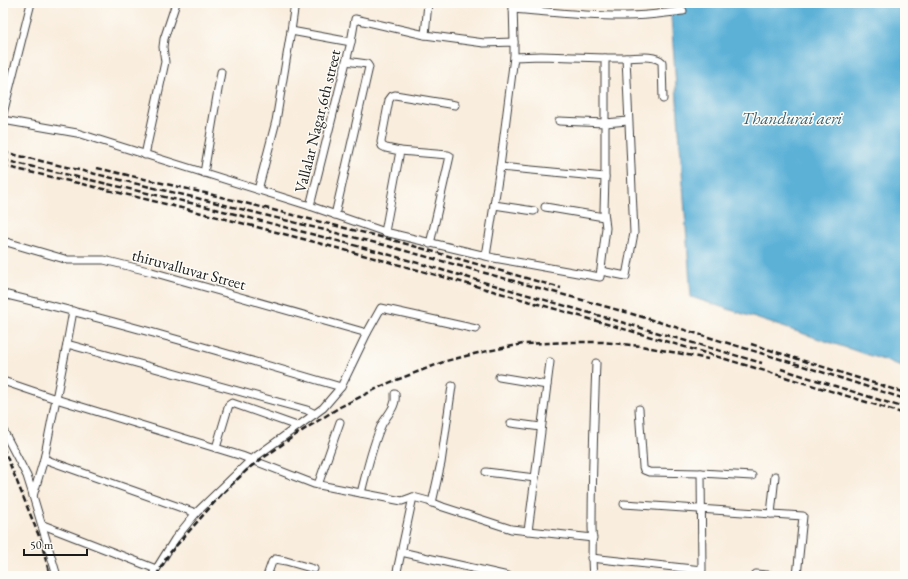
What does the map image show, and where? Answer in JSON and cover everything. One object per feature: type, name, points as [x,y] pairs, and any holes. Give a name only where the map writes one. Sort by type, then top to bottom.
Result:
[{"type":"street","points":[[3,114],[31,3]]},
{"type":"street","points":[[146,155],[165,62],[163,47],[164,39],[176,3]]},
{"type":"street","points":[[258,190],[276,121],[295,3]]},
{"type":"street","points":[[428,3],[425,35],[484,43],[514,42]]},
{"type":"street","points":[[486,256],[500,167],[514,57],[513,6],[608,16],[649,15],[683,11]]},
{"type":"street","name":"Vallalar Nagar,6th street","points":[[310,206],[351,42],[355,19],[425,35]]},
{"type":"street","points":[[291,31],[351,42]]},
{"type":"street","points":[[514,57],[541,56],[658,59],[662,62],[663,99]]},
{"type":"street","points":[[3,120],[77,134],[310,206],[385,232],[430,244],[600,278],[606,228],[604,217],[605,58]]},
{"type":"street","points":[[601,271],[626,276],[634,233],[626,58]]},
{"type":"street","points":[[335,215],[369,67],[367,64],[346,60]]},
{"type":"street","points":[[204,173],[221,72]]},
{"type":"street","points":[[430,244],[450,156],[400,151],[386,148],[382,146],[381,142],[389,100],[392,96],[455,105]]},
{"type":"street","points":[[559,121],[628,121]]},
{"type":"street","points":[[385,232],[400,151]]},
{"type":"street","points":[[500,167],[605,177]]},
{"type":"street","points":[[494,204],[534,211]]},
{"type":"street","points":[[545,207],[604,217]]},
{"type":"street","name":"thiruvalluvar Street","points":[[3,241],[68,260],[104,260],[145,270],[367,333]]},
{"type":"street","points":[[3,294],[177,338],[341,387]]},
{"type":"street","points":[[43,525],[154,573],[175,539],[196,513],[251,460],[281,440],[297,426],[323,408],[341,387],[381,308],[476,329]]},
{"type":"street","points":[[33,496],[44,459],[73,311]]},
{"type":"street","points":[[67,344],[300,408],[314,414]]},
{"type":"street","points":[[528,531],[550,362]]},
{"type":"street","points":[[592,576],[592,460],[596,363]]},
{"type":"street","points":[[498,377],[547,385]]},
{"type":"street","points":[[3,381],[56,399],[216,448],[318,485],[402,501],[413,497],[511,529],[593,538]]},
{"type":"street","points":[[432,503],[441,463],[452,386]]},
{"type":"street","points":[[361,493],[378,432],[395,404],[395,394]]},
{"type":"street","points":[[216,448],[229,405],[232,403],[297,426]]},
{"type":"street","points":[[640,409],[642,467],[644,470],[649,472],[752,476]]},
{"type":"street","points":[[318,485],[340,422]]},
{"type":"street","points":[[511,423],[541,428]]},
{"type":"street","points":[[3,430],[27,476],[43,525],[57,576]]},
{"type":"street","points":[[44,459],[196,513]]},
{"type":"street","points":[[486,472],[535,478]]},
{"type":"street","points":[[591,558],[702,570],[701,473]]},
{"type":"street","points":[[771,514],[775,476]]},
{"type":"street","points":[[396,576],[413,497]]},
{"type":"street","points":[[624,504],[803,516],[797,576]]},
{"type":"street","points":[[401,552],[508,576]]},
{"type":"street","points":[[266,576],[272,562],[275,559],[286,560],[314,569]]},
{"type":"street","points":[[756,574],[777,576]]},
{"type":"water","name":"Thandurai aeri","points":[[670,3],[905,3],[905,367],[691,297]]},
{"type":"railway","points":[[3,152],[205,200],[388,246],[629,313],[800,365],[905,399]]},
{"type":"railway","points":[[3,160],[204,206],[380,252],[762,363]]},
{"type":"railway","points":[[3,166],[158,202],[312,241],[541,305],[905,414]]},
{"type":"railway","points":[[97,168],[205,193],[389,239],[561,288]]},
{"type":"railway","points":[[156,576],[168,555],[220,496],[249,468],[297,434],[340,407],[386,384],[446,361],[523,344],[603,342],[641,346],[708,359]]},
{"type":"railway","points":[[751,344],[905,393]]},
{"type":"railway","points":[[781,369],[905,408]]},
{"type":"railway","points":[[3,447],[41,541],[50,576]]}]
